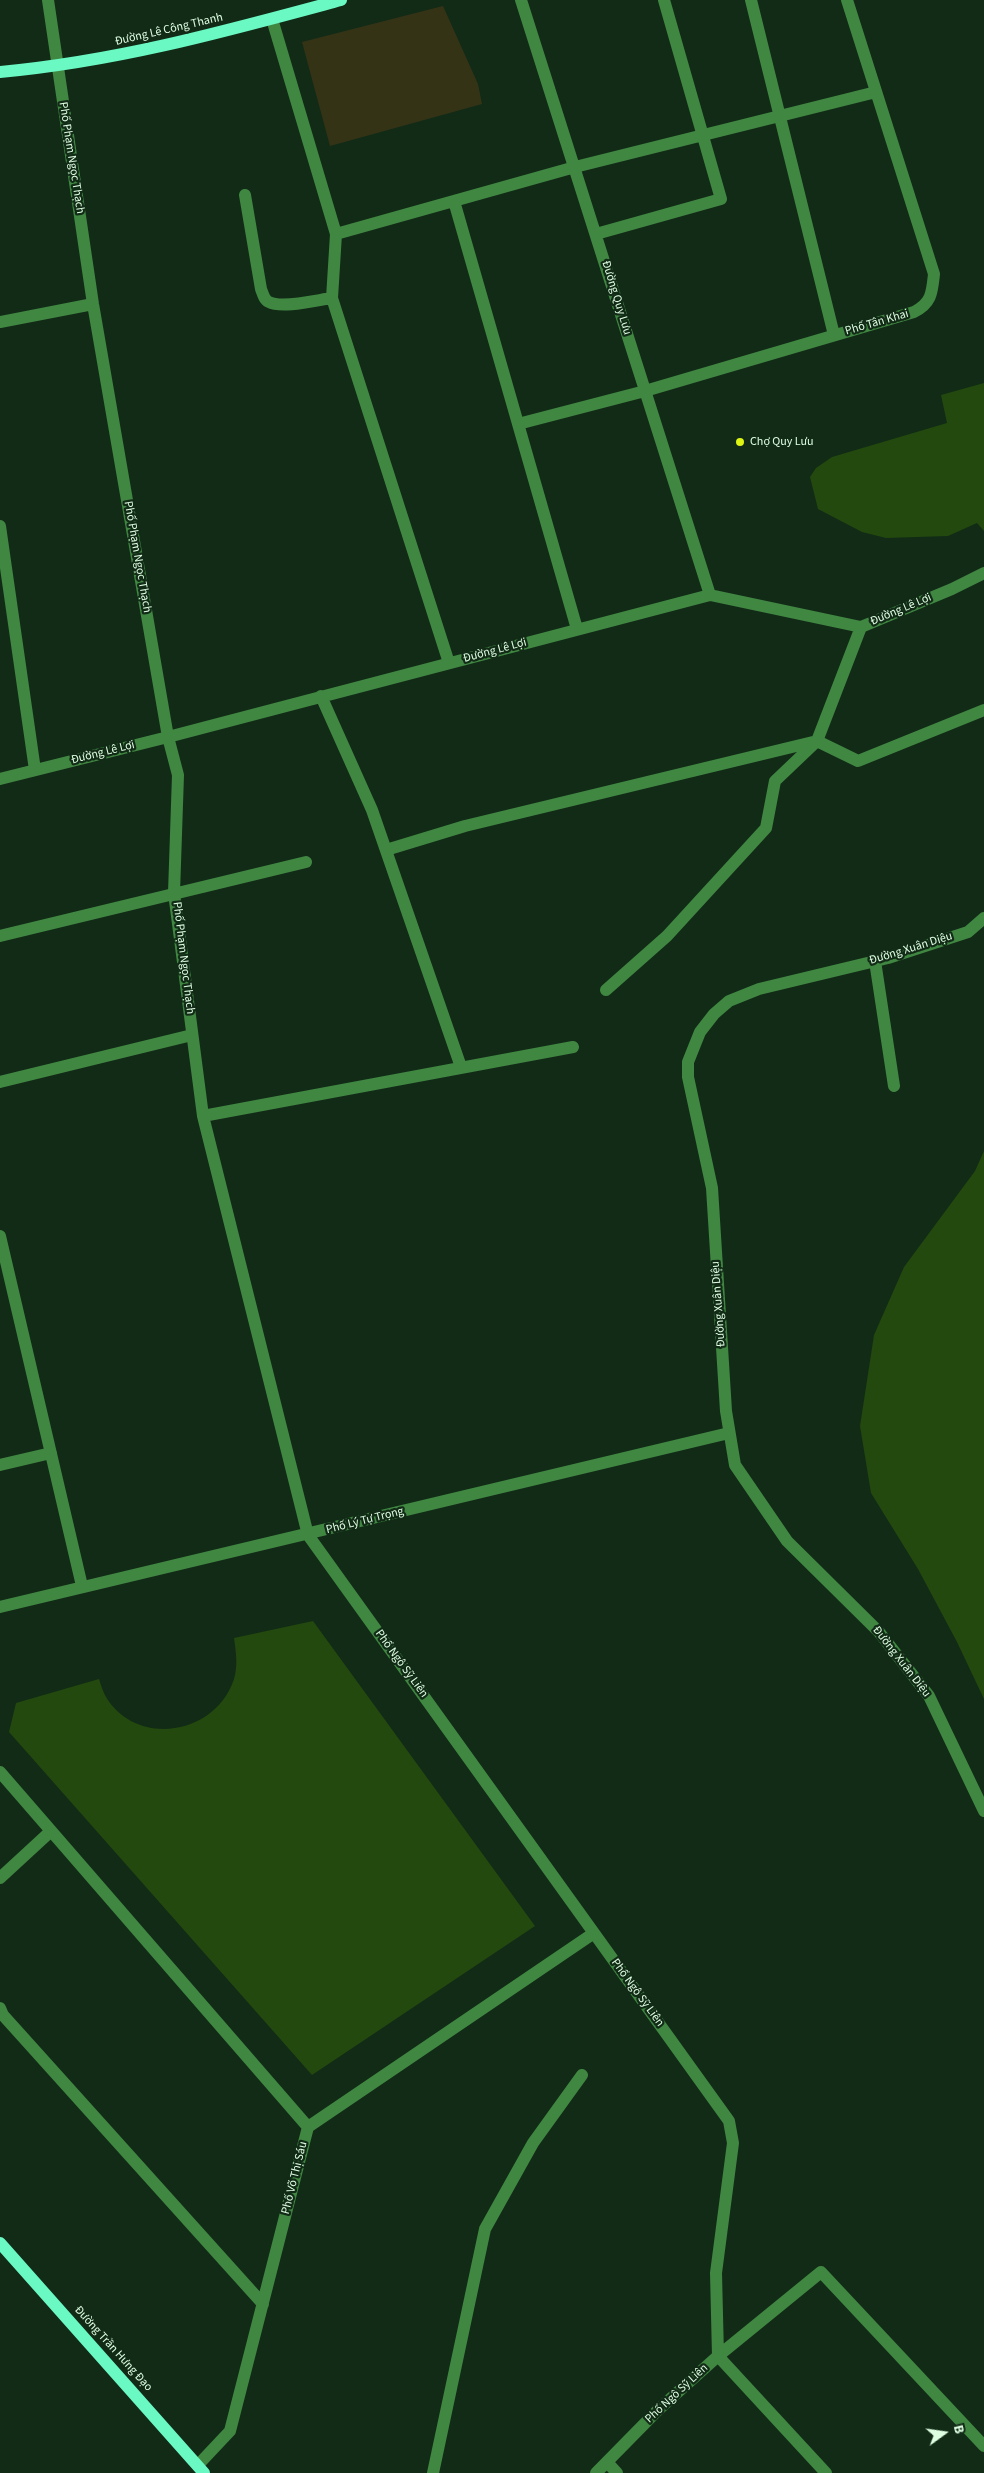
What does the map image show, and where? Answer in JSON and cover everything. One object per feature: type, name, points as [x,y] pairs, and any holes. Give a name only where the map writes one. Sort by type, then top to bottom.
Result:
[{"type":"main road","name":"Đường Lê Công Thanh","points":[[0,72],[57,67],[149,50],[341,0]]},
{"type":"main road","name":"Đường Trần Hưng Đạo","points":[[0,2243],[201,2469]]},
{"type":"street","name":"Phố Phạm Ngọc Thạch","points":[[48,0],[93,304],[168,737],[178,775],[174,893],[203,1116],[308,1535]]},
{"type":"street","name":"Đường Quy Lưu","points":[[521,0],[710,595]]},
{"type":"street","points":[[596,234],[721,199],[664,0]]},
{"type":"street","points":[[751,0],[834,335]]},
{"type":"street","name":"Phố Tân Khai","points":[[518,424],[645,391],[914,312],[923,307],[932,295],[934,274],[847,0]]},
{"type":"street","points":[[272,18],[336,234],[332,298],[449,663]]},
{"type":"street","points":[[336,234],[575,167],[876,92]]},
{"type":"street","points":[[245,195],[261,289],[265,299],[269,302],[281,304],[332,298]]},
{"type":"street","points":[[454,201],[577,629]]},
{"type":"street","points":[[0,322],[93,304]]},
{"type":"street","points":[[0,526],[35,770]]},
{"type":"street","name":"Đường Lê Lợi","points":[[0,779],[710,595],[861,627],[952,589],[984,573]]},
{"type":"street","points":[[606,990],[667,936],[766,828],[776,781],[817,741],[861,627]]},
{"type":"street","points":[[322,696],[372,810],[461,1067]]},
{"type":"street","points":[[386,850],[465,826],[817,741],[858,761],[984,710]]},
{"type":"street","points":[[0,936],[306,862]]},
{"type":"street","name":"Đường Xuân Diệu","points":[[984,918],[968,932],[875,960],[744,994],[729,1001],[714,1014],[700,1032],[690,1054],[688,1077],[712,1188],[729,1433],[735,1465],[788,1541],[879,1632],[929,1696],[984,1810]]},
{"type":"street","points":[[875,960],[894,1086]]},
{"type":"street","points":[[0,1082],[192,1035]]},
{"type":"street","points":[[203,1116],[461,1067],[573,1048]]},
{"type":"street","points":[[0,1236],[82,1586]]},
{"type":"street","name":"Phố Lý Tự Trọng","points":[[0,1607],[729,1433]]},
{"type":"street","points":[[0,1465],[51,1453]]},
{"type":"street","name":"Phố Ngô Sỹ Liên","points":[[308,1535],[729,2121],[733,2143],[716,2273],[718,2356],[658,2410],[596,2473]]},
{"type":"street","points":[[0,1772],[308,2127]]},
{"type":"street","points":[[0,1878],[51,1831]]},
{"type":"street","name":"Phố Võ Thị Sáu","points":[[201,2469],[230,2431],[308,2127],[594,1933]]},
{"type":"street","points":[[0,2008],[3,2015],[263,2304]]},
{"type":"street","points":[[433,2473],[485,2229],[533,2143],[582,2075]]},
{"type":"street","points":[[826,2473],[718,2356],[821,2272],[984,2446]]},
{"type":"street","points":[[607,2462],[617,2473]]},
{"type":"shaded area","points":[[443,6],[478,84],[482,104],[330,146],[302,42]]},
{"type":"shaded area","points":[[984,383],[984,531],[977,523],[948,536],[886,538],[862,532],[818,509],[810,477],[816,468],[832,457],[947,423],[941,395]]},
{"type":"shaded area","points":[[984,1151],[984,1699],[957,1642],[918,1569],[871,1493],[860,1426],[874,1335],[904,1267],[975,1171]]},
{"type":"shaded area","points":[[313,1621],[535,1926],[312,2075],[9,1732],[16,1703],[99,1679],[106,1697],[120,1713],[137,1724],[155,1728],[175,1728],[194,1723],[211,1713],[225,1698],[234,1679],[236,1654],[234,1638]]},
{"type":"place","name":"Chợ Quy Lưu","points":[[740,442]]}]
